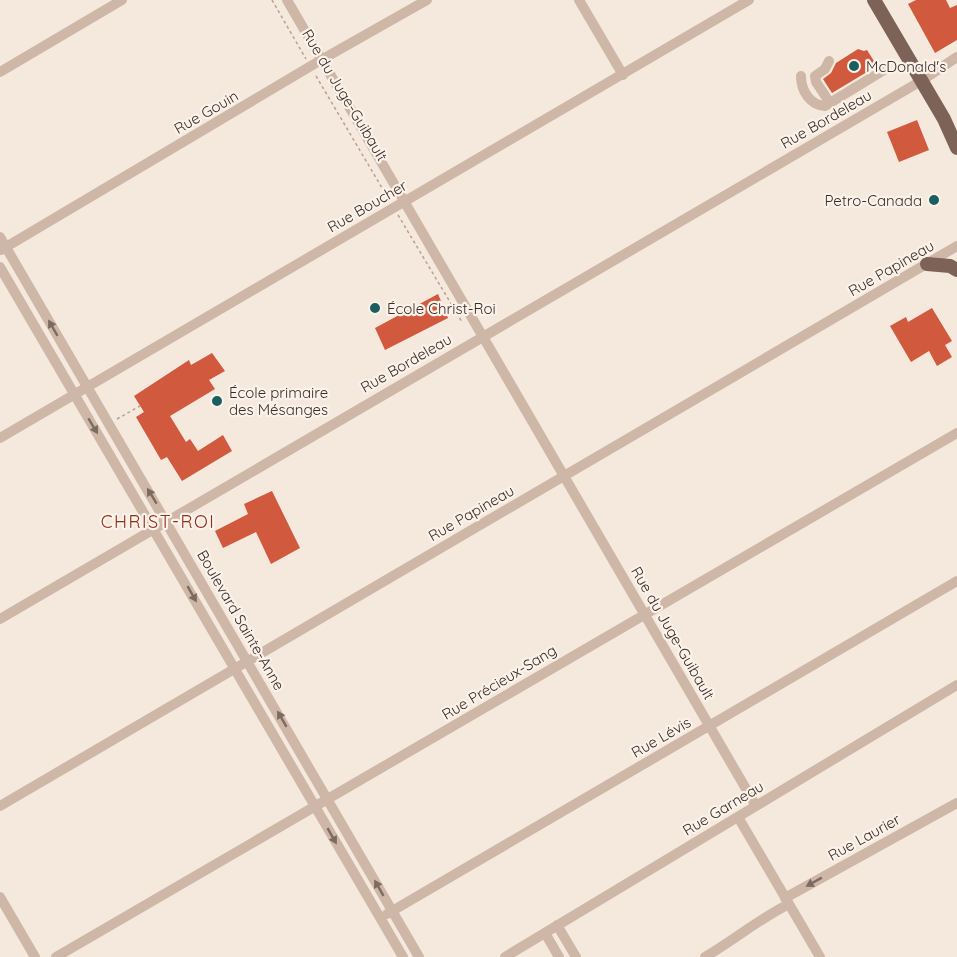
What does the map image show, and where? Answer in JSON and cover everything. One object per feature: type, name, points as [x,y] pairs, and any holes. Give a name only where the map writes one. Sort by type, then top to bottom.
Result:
[{"type":"main road","points":[[874,0],[944,119],[957,148]]},
{"type":"main road","points":[[927,264],[950,266],[957,270]]},
{"type":"street","points":[[0,72],[122,0]]},
{"type":"street","name":"Rue du Juge-Guibault","points":[[287,0],[756,806]]},
{"type":"street","name":"Rue Gouin","points":[[3,249],[321,60],[427,0]]},
{"type":"street","points":[[579,0],[623,75]]},
{"type":"street","name":"Rue Boucher","points":[[0,438],[749,0]]},
{"type":"street","name":"Rue Bordeleau","points":[[0,619],[921,81],[957,57]]},
{"type":"street","points":[[829,61],[825,69],[815,76],[830,103]]},
{"type":"street","points":[[801,76],[801,85],[812,103],[825,106],[884,70]]},
{"type":"street","name":"Boulevard Sainte-Anne","points":[[0,237],[3,249],[166,521],[419,957]]},
{"type":"street","name":"Rue Papineau","points":[[0,806],[957,246]]},
{"type":"street","name":"Boulevard Sainte-Anne","points":[[0,267],[403,957]]},
{"type":"street","name":"Rue Précieux-Sang","points":[[56,957],[957,433]]},
{"type":"street","name":"Rue Lévis","points":[[380,918],[957,581]]},
{"type":"street","name":"Rue Garneau","points":[[505,957],[957,685]]},
{"type":"street","name":"Rue Laurier","points":[[705,957],[787,901],[957,803]]},
{"type":"street","points":[[738,817],[820,957]]},
{"type":"street","points":[[0,897],[35,957]]},
{"type":"street","points":[[558,925],[576,957]]},
{"type":"street","points":[[545,933],[559,957]]},
{"type":"path","name":"Rue du Juge-Guibault","points":[[272,0],[393,206]]},
{"type":"path","points":[[399,216],[462,322]]},
{"type":"path","points":[[109,425],[140,406]]},
{"type":"building","points":[[916,0],[946,0],[950,8],[957,5],[957,40],[935,53],[908,4]]},
{"type":"building","points":[[858,49],[867,50],[877,66],[832,93],[823,79],[831,73],[836,63]]},
{"type":"building","points":[[917,120],[929,150],[899,162],[887,132]]},
{"type":"building","points":[[438,294],[448,318],[385,350],[375,328]]},
{"type":"building","points":[[932,308],[952,341],[945,345],[952,357],[937,366],[929,351],[911,362],[890,326],[906,317],[908,322]]},
{"type":"building","points":[[212,353],[225,371],[209,380],[215,389],[170,416],[186,442],[190,439],[198,451],[223,435],[232,451],[182,481],[167,457],[161,460],[136,417],[144,412],[134,396],[189,360],[191,365]]},
{"type":"building","points":[[272,491],[300,548],[271,564],[256,532],[223,548],[215,531],[248,514],[244,504]]},
{"type":"place","name":"McDonald's","points":[[854,66]]},
{"type":"place","name":"Petro-Canada","points":[[934,200]]},
{"type":"place","name":"École Christ-Roi","points":[[375,308]]},
{"type":"place","name":"École primaire des Mésanges","points":[[217,401]]},
{"type":"district","name":"CHRIST-ROI","points":[[158,521]]}]
